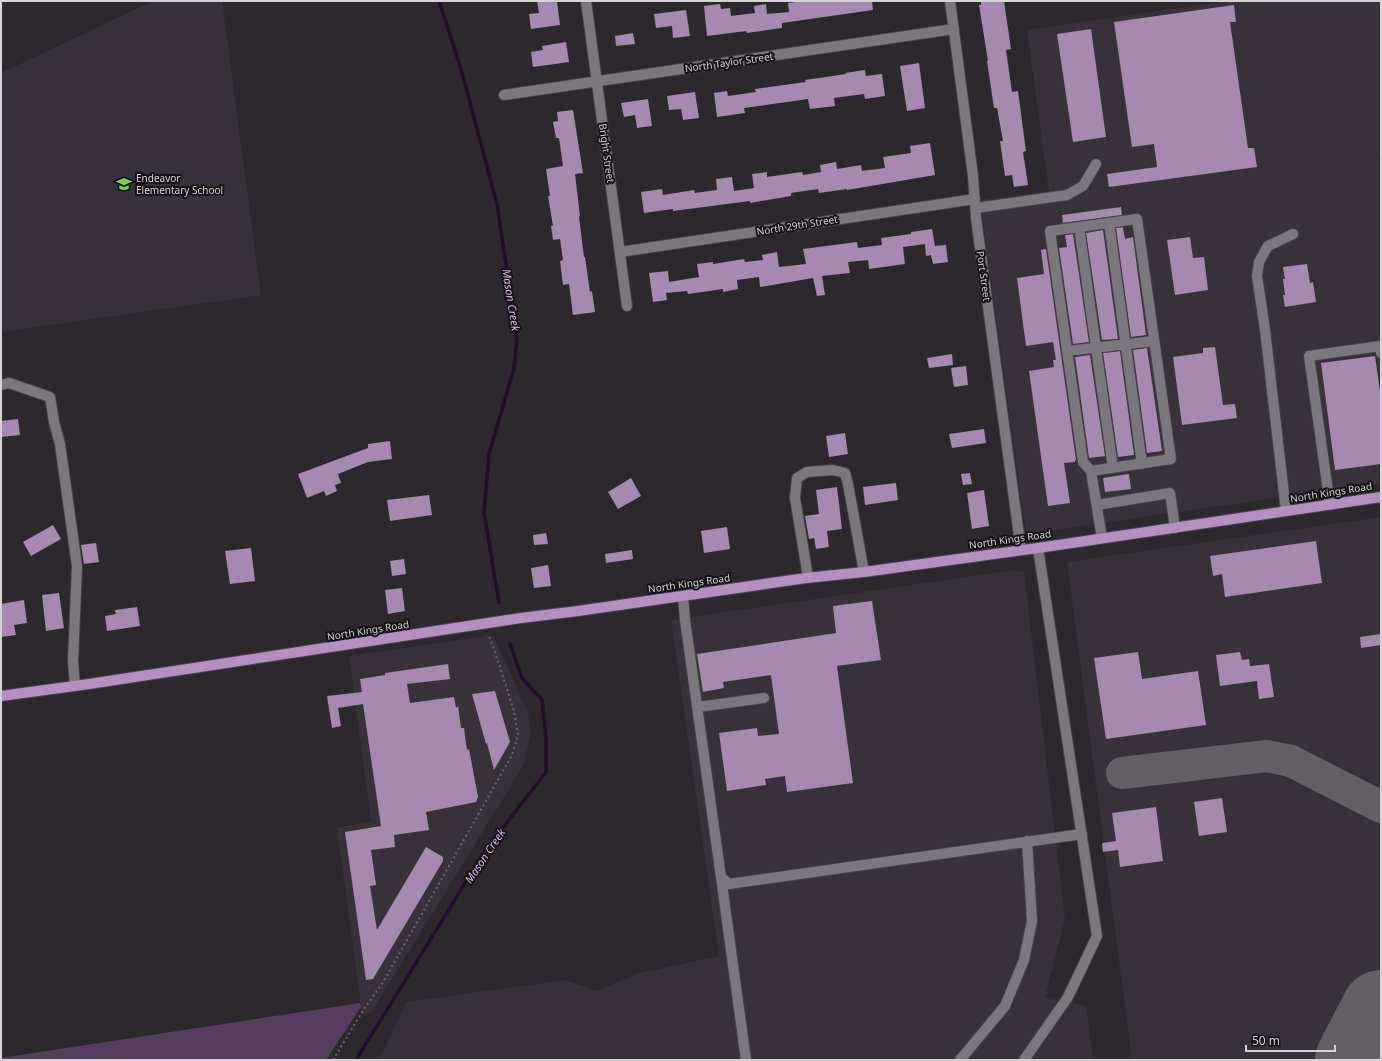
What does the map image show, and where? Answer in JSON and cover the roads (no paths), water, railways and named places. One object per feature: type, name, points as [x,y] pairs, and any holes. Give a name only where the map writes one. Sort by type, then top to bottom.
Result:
[{"type":"main road","name":"North Kings Road","points":[[1,696],[484,624],[806,578],[864,572],[1038,548],[1381,497]]},
{"type":"street","name":"Bright Street","points":[[586,1],[627,306]]},
{"type":"street","name":"Port Street","points":[[950,1],[1021,550]]},
{"type":"street","name":"North Taylor Street","points":[[504,95],[954,29]]},
{"type":"street","name":"North 29th Street","points":[[620,252],[975,203],[1067,195],[1082,186],[1096,164]]},
{"type":"street","points":[[1091,471],[1171,459],[1137,219],[1050,231],[1083,462],[1091,471],[1102,538]]},
{"type":"street","points":[[1109,223],[1142,464]]},
{"type":"street","points":[[1079,227],[1113,468]]},
{"type":"street","points":[[1286,511],[1265,330],[1257,276],[1259,262],[1268,246],[1293,234]]},
{"type":"street","points":[[1067,351],[1154,341]]},
{"type":"street","points":[[1330,504],[1309,356],[1380,346],[1381,353]]},
{"type":"street","points":[[1,385],[9,383],[50,397],[54,422],[60,444],[77,566],[73,661],[75,686]]},
{"type":"street","points":[[806,578],[808,577],[795,498],[797,478],[807,472],[833,470],[845,473],[864,572]]},
{"type":"street","points":[[1097,505],[1170,493],[1175,528]]},
{"type":"street","points":[[1024,1060],[1068,997],[1097,936],[1038,548]]},
{"type":"street","points":[[683,596],[685,620],[746,1060]]},
{"type":"street","points":[[698,708],[764,698]]},
{"type":"street","points":[[721,877],[729,884],[1082,834]]},
{"type":"street","points":[[960,1060],[1005,1006],[1024,960],[1032,921],[1027,842]]},
{"type":"waterway","name":"Mason Creek","points":[[439,1],[461,69],[497,204],[517,339],[514,368],[489,454],[484,512],[499,603]]},
{"type":"waterway","name":"Mason Creek","points":[[356,1060],[485,851],[546,772],[546,740],[542,700],[522,678],[510,644]]},
{"type":"place","name":"Endeavor Elementary School","points":[[124,184]]}]
